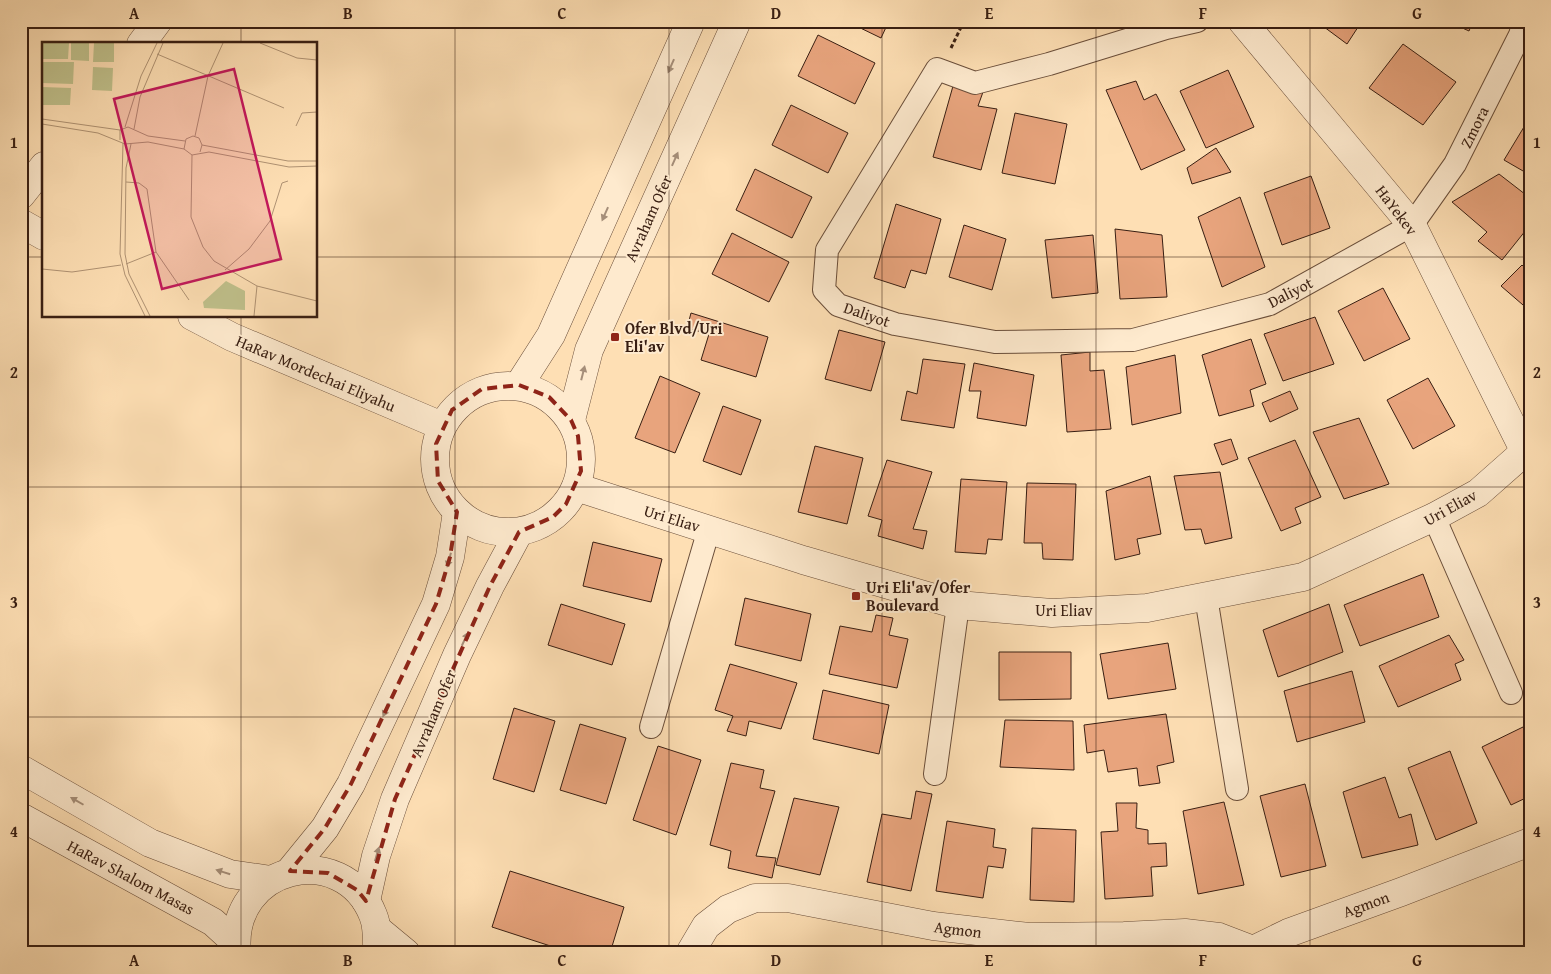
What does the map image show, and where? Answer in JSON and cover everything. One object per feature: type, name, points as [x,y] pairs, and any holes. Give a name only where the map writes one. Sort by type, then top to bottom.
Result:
[{"type":"street","points":[[142,42],[158,21]]},
{"type":"street","points":[[519,385],[551,335],[691,21]]},
{"type":"street","name":"Avraham Ofer","points":[[571,420],[589,350],[737,21]]},
{"type":"street","name":"Daliyot","points":[[1197,21],[1166,28],[1049,64],[975,83],[937,69],[827,250],[824,290],[838,305],[895,324],[995,342],[1133,340],[1270,304],[1412,226]]},
{"type":"street","name":"HaYekev","points":[[1242,21],[1412,226],[1528,449]]},
{"type":"street","name":"Zmora","points":[[1412,226],[1455,164],[1520,34],[1524,21]]},
{"type":"street","points":[[21,195],[42,169]]},
{"type":"street","points":[[21,223],[42,235]]},
{"type":"street","name":"HaRav Mordechai Eliyahu","points":[[196,318],[232,338],[442,426]]},
{"type":"street","points":[[501,385],[519,385],[549,397],[561,407],[571,420],[578,436],[581,453],[580,471],[576,488],[566,504],[553,517],[537,527],[519,532],[502,533],[486,529],[471,522],[457,512],[446,498],[438,481],[434,462],[436,444],[442,426],[452,410],[466,398],[482,389],[501,385]]},
{"type":"street","name":"Uri Eliav","points":[[576,488],[802,560],[958,605],[1052,613],[1147,608],[1303,577],[1434,517],[1478,493],[1528,449]]},
{"type":"street","points":[[236,948],[238,924],[244,907],[255,892],[281,876],[325,828],[351,784],[436,604],[450,558],[457,512]]},
{"type":"street","points":[[1434,517],[1511,693]]},
{"type":"street","points":[[651,727],[709,529]]},
{"type":"street","name":"Avraham Ofer","points":[[366,902],[376,856],[395,799],[457,655],[490,586],[519,532]]},
{"type":"street","points":[[1206,597],[1237,788]]},
{"type":"street","points":[[935,774],[958,605]]},
{"type":"street","points":[[21,768],[150,843],[230,874],[281,876],[311,870],[328,873],[343,880],[357,890],[366,902],[373,915],[377,941],[406,953]]},
{"type":"street","name":"HaRav Shalom Masas","points":[[21,817],[214,922],[236,948]]},
{"type":"street","name":"Agmon","points":[[690,953],[706,926],[728,909],[756,898],[788,898],[933,926],[1029,937],[1124,936],[1185,932],[1219,937],[1254,951],[1288,933],[1530,842]]},
{"type":"highlighted area","points":[[519,385],[549,397],[571,420],[578,436],[581,471],[566,504],[553,517],[519,532],[490,586],[395,799],[366,901],[357,890],[328,873],[290,871],[325,828],[351,784],[436,604],[450,557],[457,512],[438,481],[436,444],[452,410],[482,389]]},
{"type":"building","points":[[846,21],[889,21],[881,38]]},
{"type":"building","points":[[1316,21],[1362,21],[1347,44]]},
{"type":"building","points":[[1447,21],[1473,21],[1469,31]]},
{"type":"building","points":[[818,35],[875,63],[855,104],[798,76]]},
{"type":"building","points":[[1403,44],[1456,82],[1423,125],[1369,88]]},
{"type":"building","points":[[1228,70],[1254,127],[1206,148],[1180,91]]},
{"type":"building","points":[[1136,81],[1144,100],[1156,94],[1185,150],[1141,170],[1106,90]]},
{"type":"building","points":[[953,86],[983,92],[978,106],[997,109],[981,170],[933,157]]},
{"type":"building","points":[[791,105],[848,133],[828,173],[772,145]]},
{"type":"building","points":[[1015,113],[1067,124],[1055,184],[1002,173]]},
{"type":"building","points":[[1530,117],[1530,175],[1504,160]]},
{"type":"building","points":[[1216,148],[1231,172],[1192,184],[1187,168]]},
{"type":"building","points":[[755,169],[812,197],[792,238],[736,210]]},
{"type":"building","points":[[1499,174],[1530,198],[1530,225],[1502,260],[1478,241],[1487,232],[1452,202]]},
{"type":"building","points":[[1311,176],[1330,228],[1282,245],[1264,193]]},
{"type":"building","points":[[1240,197],[1265,267],[1222,287],[1198,217]]},
{"type":"building","points":[[896,204],[941,219],[926,274],[911,270],[905,288],[874,278]]},
{"type":"building","points":[[964,225],[1006,239],[992,290],[949,277]]},
{"type":"building","points":[[1115,229],[1162,235],[1167,297],[1120,299]]},
{"type":"building","points":[[732,233],[789,262],[769,302],[712,274]]},
{"type":"building","points":[[1093,235],[1098,293],[1052,298],[1045,240]]},
{"type":"building","points":[[1522,265],[1530,273],[1530,311],[1501,286]]},
{"type":"building","points":[[1383,288],[1410,339],[1364,361],[1338,311]]},
{"type":"building","points":[[691,313],[768,337],[756,377],[701,360],[709,334],[687,328]]},
{"type":"building","points":[[1315,317],[1334,364],[1283,381],[1264,334]]},
{"type":"building","points":[[839,330],[885,342],[871,391],[825,379]]},
{"type":"building","points":[[1251,339],[1266,384],[1250,390],[1254,406],[1219,416],[1202,355]]},
{"type":"building","points":[[1090,352],[1090,371],[1104,370],[1111,429],[1067,432],[1061,355]]},
{"type":"building","points":[[1175,355],[1181,413],[1132,425],[1126,367]]},
{"type":"building","points":[[923,359],[965,364],[954,428],[901,420],[907,391],[917,394]]},
{"type":"building","points":[[974,363],[1034,375],[1026,426],[977,418],[981,391],[969,391]]},
{"type":"building","points":[[660,376],[700,393],[675,453],[635,438]]},
{"type":"building","points":[[1428,378],[1455,426],[1413,449],[1387,400]]},
{"type":"building","points":[[1290,391],[1298,409],[1270,422],[1262,403]]},
{"type":"building","points":[[723,406],[761,420],[741,475],[703,461]]},
{"type":"building","points":[[1359,418],[1389,484],[1344,499],[1313,432]]},
{"type":"building","points":[[1231,439],[1238,459],[1222,465],[1214,444]]},
{"type":"building","points":[[1295,440],[1321,497],[1295,508],[1301,523],[1281,531],[1248,458]]},
{"type":"building","points":[[815,446],[863,458],[847,524],[798,512]]},
{"type":"building","points":[[887,460],[932,472],[913,529],[927,531],[923,549],[878,536],[882,520],[868,516]]},
{"type":"building","points":[[1220,472],[1232,538],[1205,544],[1201,529],[1185,530],[1174,476]]},
{"type":"building","points":[[1150,476],[1161,534],[1137,539],[1140,554],[1115,560],[1106,491]]},
{"type":"building","points":[[961,479],[1007,482],[1002,540],[988,539],[986,554],[955,552]]},
{"type":"building","points":[[1027,483],[1076,484],[1073,560],[1043,559],[1042,543],[1024,543]]},
{"type":"building","points":[[593,542],[662,559],[651,602],[583,586]]},
{"type":"building","points":[[1423,574],[1439,617],[1360,646],[1344,605]]},
{"type":"building","points":[[745,598],[811,614],[801,661],[735,645]]},
{"type":"building","points":[[561,604],[625,624],[612,665],[548,645]]},
{"type":"building","points":[[1329,604],[1343,652],[1278,677],[1263,630]]},
{"type":"building","points":[[876,615],[893,618],[889,635],[908,639],[897,688],[829,674],[840,626],[872,632]]},
{"type":"building","points":[[1449,635],[1464,660],[1455,664],[1461,680],[1398,707],[1379,666]]},
{"type":"building","points":[[1168,643],[1176,689],[1108,699],[1100,654]]},
{"type":"building","points":[[999,652],[1071,652],[1071,699],[999,700]]},
{"type":"building","points":[[730,664],[797,683],[781,729],[749,721],[746,736],[727,731],[733,716],[715,710]]},
{"type":"building","points":[[1352,671],[1365,722],[1297,742],[1284,691]]},
{"type":"building","points":[[823,690],[889,705],[879,754],[813,739]]},
{"type":"building","points":[[514,708],[555,721],[534,792],[493,779]]},
{"type":"building","points":[[1166,714],[1174,762],[1157,766],[1160,783],[1139,786],[1137,768],[1108,772],[1104,750],[1087,753],[1084,725]]},
{"type":"building","points":[[1005,720],[1073,721],[1074,770],[1000,767]]},
{"type":"building","points":[[580,724],[626,738],[606,804],[560,790]]},
{"type":"building","points":[[1523,727],[1530,740],[1530,796],[1511,805],[1482,747]]},
{"type":"building","points":[[658,746],[701,760],[676,835],[633,820]]},
{"type":"building","points":[[1450,751],[1477,823],[1436,840],[1408,768]]},
{"type":"building","points":[[731,763],[764,770],[760,788],[775,791],[756,856],[776,858],[772,878],[728,868],[731,851],[710,845]]},
{"type":"building","points":[[1385,777],[1399,818],[1411,814],[1418,845],[1362,858],[1343,792]]},
{"type":"building","points":[[1305,784],[1326,866],[1281,877],[1260,796]]},
{"type":"building","points":[[916,791],[932,794],[911,891],[867,882],[882,814],[911,819]]},
{"type":"building","points":[[794,798],[839,807],[820,875],[776,865]]},
{"type":"building","points":[[1224,802],[1244,885],[1198,894],[1183,811]]},
{"type":"building","points":[[1116,803],[1137,803],[1136,828],[1148,830],[1148,844],[1166,843],[1167,866],[1151,867],[1153,896],[1105,899],[1101,832],[1118,831]]},
{"type":"building","points":[[947,821],[995,829],[993,847],[1006,849],[1003,868],[988,866],[983,898],[936,891]]},
{"type":"building","points":[[1032,828],[1076,830],[1074,902],[1030,900]]},
{"type":"building","points":[[510,871],[624,907],[610,953],[572,953],[492,927]]},
{"type":"building","points":[[745,946],[768,953],[742,953]]},
{"type":"place","name":"Ofer Blvd/Uri Eli'av","points":[[615,337]]},
{"type":"place","name":"Uri Eli'av/Ofer Boulevard","points":[[856,596]]}]
